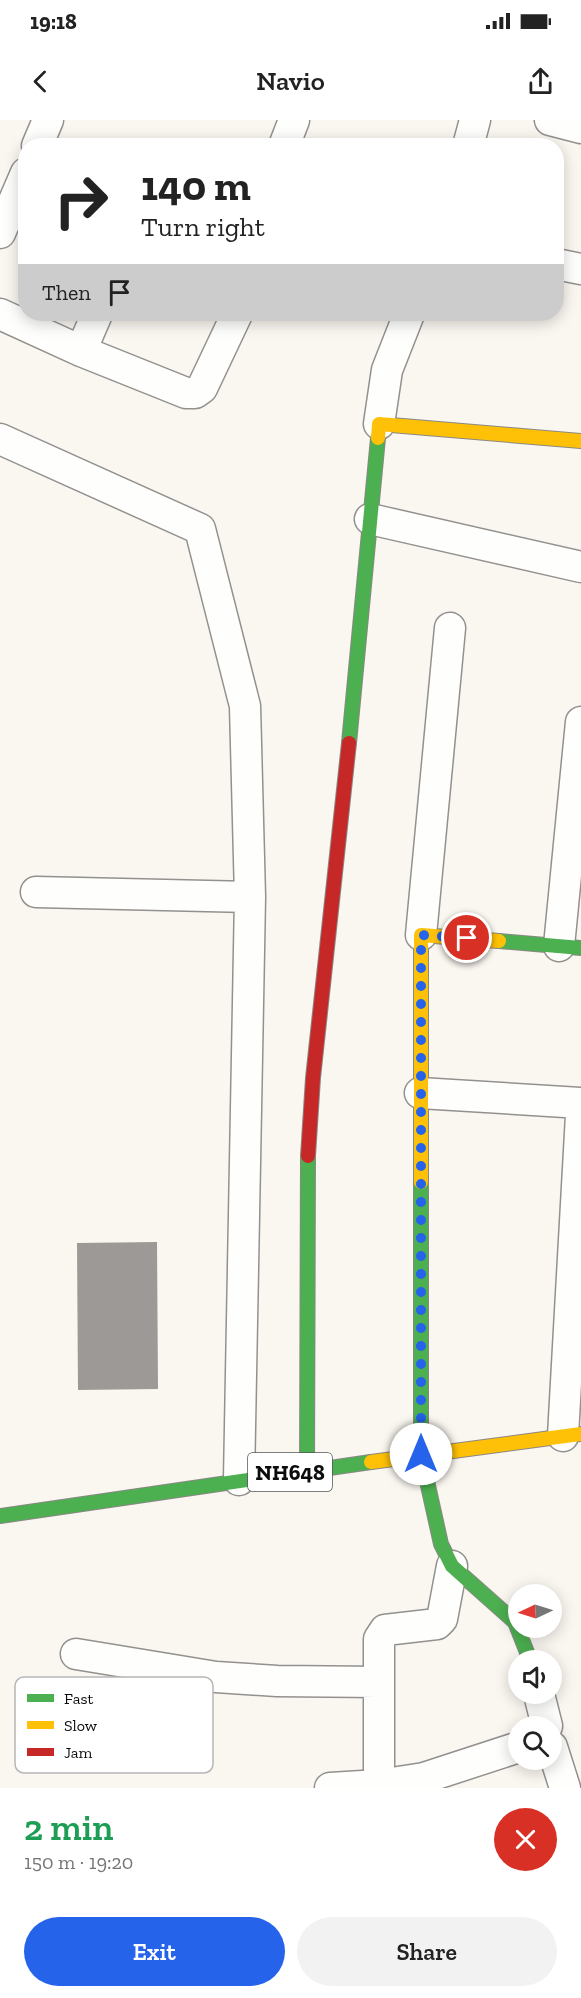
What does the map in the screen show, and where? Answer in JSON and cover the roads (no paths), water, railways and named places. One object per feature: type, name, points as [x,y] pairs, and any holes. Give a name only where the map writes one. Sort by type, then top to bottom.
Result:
[{"type":"main road","points":[[307,1470],[306,1188],[312,1089],[336,880],[379,424],[581,441]]},
{"type":"main road","points":[[526,1650],[515,1622],[452,1566],[441,1544],[421,1454],[421,935],[570,947]]},
{"type":"main road","name":"NH648","points":[[0,1516],[307,1470],[572,1435]]},
{"type":"street","points":[[40,138],[48,120]]},
{"type":"street","points":[[287,138],[294,120]]},
{"type":"street","points":[[470,138],[475,120]]},
{"type":"street","points":[[550,120],[581,128]]},
{"type":"street","points":[[0,233],[18,191]]},
{"type":"street","points":[[564,266],[581,269]]},
{"type":"street","points":[[0,314],[81,351],[186,393],[195,393],[202,388],[234,321]]},
{"type":"street","points":[[81,351],[94,321]]},
{"type":"street","points":[[379,424],[387,370],[405,321]]},
{"type":"street","points":[[0,439],[200,529],[245,706],[250,897],[239,1480]]},
{"type":"street","points":[[370,519],[581,567]]},
{"type":"street","points":[[421,935],[450,628]]},
{"type":"street","points":[[570,947],[581,722]]},
{"type":"street","points":[[36,892],[250,897]]},
{"type":"street","points":[[420,1094],[581,1103]]},
{"type":"street","points":[[572,1435],[581,1115]]},
{"type":"street","points":[[378,1785],[379,1639],[385,1630],[437,1624],[442,1619],[452,1566]]},
{"type":"street","points":[[76,1654],[216,1677],[277,1681],[379,1682]]},
{"type":"street","points":[[330,1788],[378,1785],[424,1778],[508,1751]]},
{"type":"street","points":[[559,1770],[565,1788]]}]
